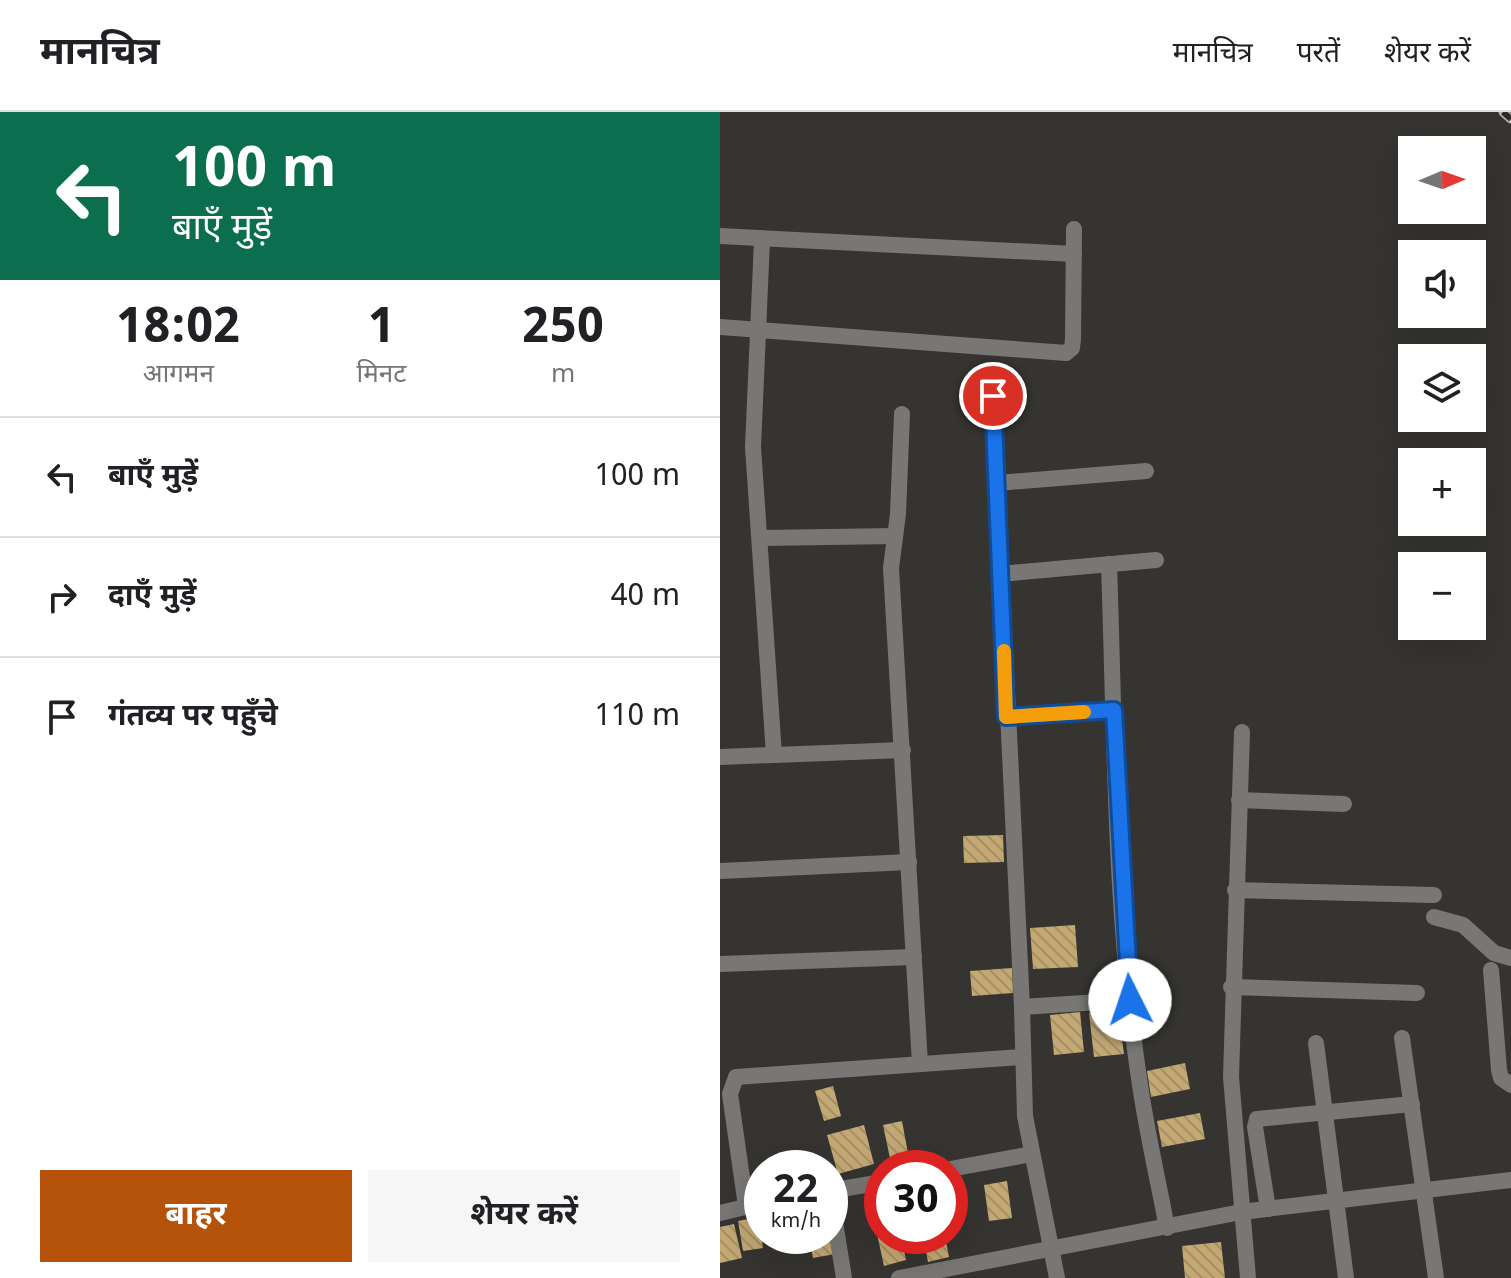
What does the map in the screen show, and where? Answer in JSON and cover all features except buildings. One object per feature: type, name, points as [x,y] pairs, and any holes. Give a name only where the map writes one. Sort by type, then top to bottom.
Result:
[{"type":"street","points":[[720,327],[1066,353],[1072,348],[1074,229]]},
{"type":"street","points":[[720,236],[1074,254]]},
{"type":"street","points":[[762,240],[753,447],[774,755]]},
{"type":"street","points":[[993,396],[1025,1116],[1057,1278]]},
{"type":"street","points":[[902,414],[891,568],[920,1064]]},
{"type":"street","points":[[997,483],[1146,471]]},
{"type":"street","points":[[760,538],[895,536]]},
{"type":"street","points":[[1000,574],[1156,560]]},
{"type":"street","points":[[1109,564],[1130,1000],[1140,1085],[1167,1228]]},
{"type":"street","points":[[1006,717],[1114,710]]},
{"type":"street","points":[[1242,732],[1231,987],[1231,1077],[1248,1278]]},
{"type":"street","points":[[720,757],[903,750]]},
{"type":"street","points":[[1239,800],[1344,804]]},
{"type":"street","points":[[720,871],[909,862]]},
{"type":"street","points":[[1235,890],[1434,895]]},
{"type":"street","points":[[1434,917],[1463,925],[1494,953],[1511,958]]},
{"type":"street","points":[[720,964],[914,957]]},
{"type":"street","points":[[1491,970],[1499,1070],[1501,1078],[1511,1085]]},
{"type":"street","points":[[1231,987],[1417,993]]},
{"type":"street","points":[[1022,1007],[1130,1000]]},
{"type":"street","points":[[1402,1038],[1436,1278]]},
{"type":"street","points":[[1316,1043],[1327,1109],[1346,1278]]},
{"type":"street","points":[[744,1159],[730,1094],[736,1077],[1022,1057]]},
{"type":"street","points":[[1268,1209],[1255,1127],[1257,1119],[1327,1109],[1412,1104]]},
{"type":"street","points":[[968,1166],[1032,1154]]},
{"type":"street","points":[[899,1278],[1241,1212],[1511,1180]]},
{"type":"street","points":[[720,1213],[744,1207]]},
{"type":"street","points":[[840,1254],[844,1278]]},
{"type":"railway","points":[[1503,112],[1511,119]]},
{"type":"slow traffic","points":[[1004,651],[1006,717],[1084,712]]},
{"type":"route","points":[[993,396],[1006,717],[1114,710],[1130,1000]]}]
